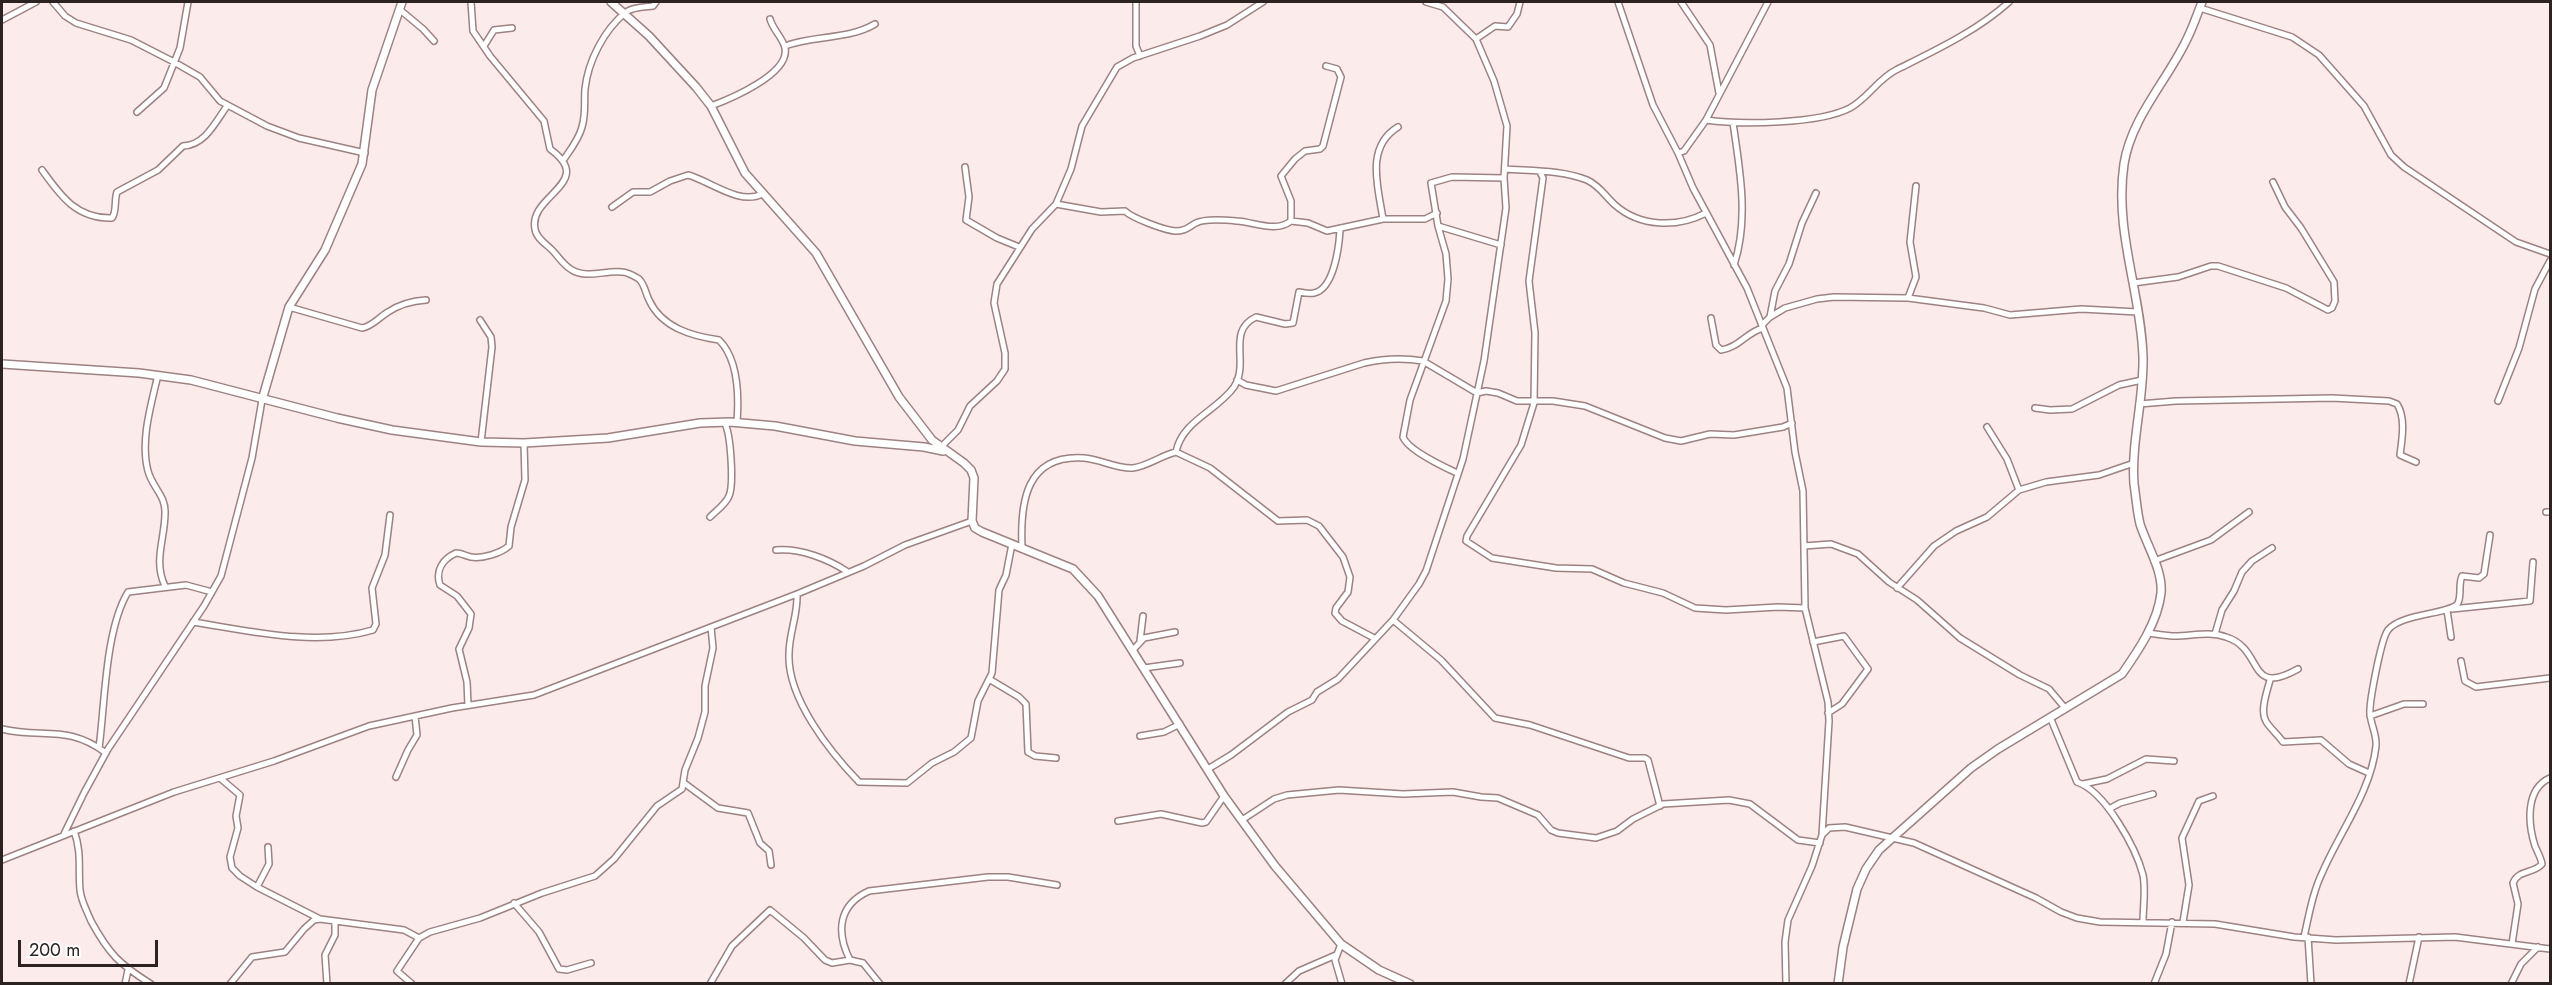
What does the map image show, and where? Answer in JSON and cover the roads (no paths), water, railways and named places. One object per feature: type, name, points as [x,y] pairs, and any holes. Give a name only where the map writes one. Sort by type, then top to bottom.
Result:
[{"type":"street","points":[[2,20],[36,2]]},
{"type":"street","points":[[53,2],[65,16],[76,23],[131,40],[200,77],[227,106],[283,133],[365,153]]},
{"type":"street","points":[[137,112],[164,88],[180,48],[188,2]]},
{"type":"street","points":[[471,2],[472,26],[484,46],[544,121],[550,149],[564,159]]},
{"type":"street","points":[[611,2],[683,73],[711,106],[745,172],[816,253],[899,397],[932,440],[964,463],[974,478],[972,521],[975,528],[1061,562],[1083,577],[1133,650],[1224,796],[1275,866],[1341,944],[1379,970],[1410,984]]},
{"type":"street","points":[[656,2],[653,6],[636,8],[624,13],[595,53],[585,89],[582,127],[574,146],[564,159],[566,174],[560,188],[536,215],[534,226],[538,237],[564,264],[576,272],[600,274],[622,272],[639,279],[649,300],[669,323],[682,332],[719,340],[724,345],[735,374],[736,422],[729,440]]},
{"type":"street","points":[[1136,2],[1136,46],[1140,56]]},
{"type":"street","points":[[941,447],[958,430],[970,406],[997,381],[1005,369],[1005,353],[998,327],[995,294],[1005,269],[1019,247],[1032,229],[1056,204],[1071,169],[1082,126],[1117,67],[1140,56],[1213,31],[1243,16],[1263,2]]},
{"type":"street","points":[[1208,769],[1231,755],[1288,712],[1312,700],[1317,692],[1338,679],[1374,638],[1393,621],[1426,571],[1466,446],[1493,310],[1506,208],[1505,118],[1494,81],[1476,39],[1443,7],[1426,2]]},
{"type":"street","points":[[1476,39],[1495,26],[1509,27],[1517,14],[1520,2]]},
{"type":"street","points":[[1618,2],[1653,105],[1763,326],[1787,388],[1795,452],[1803,491],[1805,608],[1828,713],[1822,835],[1812,866],[1788,920],[1785,942],[1786,984]]},
{"type":"street","points":[[1681,2],[1710,45],[1719,93]]},
{"type":"street","points":[[1678,153],[1684,151],[1706,120],[1768,2]]},
{"type":"street","points":[[1706,120],[1733,123],[1814,120],[1851,107],[1894,71],[1918,61],[1993,15],[2009,2]]},
{"type":"street","points":[[64,834],[106,753],[212,592],[226,559],[252,458],[262,400],[289,307],[325,250],[365,153],[366,119],[372,90],[400,5],[434,41]]},
{"type":"street","points":[[1838,984],[1845,938],[1857,890],[1866,869],[1890,839],[1930,807],[1971,768],[1998,749],[2122,674],[2148,633],[2161,593],[2159,577],[2140,523],[2134,463],[2143,356],[2138,312],[2122,225],[2121,199],[2124,162],[2132,135],[2185,43],[2201,5],[2292,37],[2319,55],[2364,106],[2391,155],[2516,242],[2550,254]]},
{"type":"street","points":[[711,106],[732,98],[773,74],[784,59],[785,46],[770,19]]},
{"type":"street","points":[[785,46],[803,40],[864,31],[875,24]]},
{"type":"street","points":[[484,46],[494,30],[512,28]]},
{"type":"street","points":[[1291,221],[1291,201],[1281,176],[1305,151],[1320,149],[1323,146],[1341,77],[1337,69],[1326,66]]},
{"type":"street","points":[[42,170],[70,206],[84,212],[112,218],[115,213],[117,192],[158,170],[183,146],[195,145],[202,140],[227,106]]},
{"type":"street","points":[[1733,123],[1742,182],[1741,242],[1734,266]]},
{"type":"street","points":[[1383,219],[1375,176],[1377,155],[1386,136],[1398,127]]},
{"type":"street","points":[[965,167],[969,197],[966,220],[997,238],[1019,247]]},
{"type":"street","points":[[1505,169],[1573,175],[1594,184],[1625,213],[1644,220],[1672,224],[1688,221],[1706,213]]},
{"type":"street","points":[[1540,172],[1543,178],[1529,292],[1535,333],[1534,403],[1521,445],[1467,536],[1467,541],[1472,547],[1501,561],[1556,568],[1592,569],[1624,583],[1663,593],[1695,608],[1726,610],[1805,608]]},
{"type":"street","points":[[612,207],[633,192],[650,192],[670,181],[688,175],[721,191],[750,197],[762,194]]},
{"type":"street","points":[[1457,473],[1429,458],[1403,440],[1406,416],[1423,361],[1444,308],[1448,288],[1446,254],[1438,226],[1431,183],[1452,177],[1496,180],[1504,178]]},
{"type":"street","points":[[2133,283],[2178,277],[2211,266],[2218,266],[2286,288],[2328,310],[2332,308],[2335,301],[2334,282],[2301,228],[2285,207],[2273,182]]},
{"type":"street","points":[[1908,298],[1916,277],[1910,236],[1916,186]]},
{"type":"street","points":[[1770,317],[1775,291],[1789,264],[1802,223],[1816,193]]},
{"type":"street","points":[[1056,204],[1101,212],[1125,211],[1132,218],[1142,219],[1164,229],[1176,231],[1187,230],[1197,222],[1238,221],[1267,226],[1285,225],[1291,221],[1326,231],[1340,230],[1383,219],[1411,221],[1425,219],[1437,213]]},
{"type":"street","points":[[1438,226],[1501,245]]},
{"type":"street","points":[[1176,452],[1182,436],[1228,393],[1238,380],[1241,365],[1238,339],[1243,326],[1257,317],[1285,324],[1293,323],[1299,292],[1313,293],[1322,289],[1328,280],[1336,257],[1340,230]]},
{"type":"street","points":[[2498,401],[2519,348],[2535,289],[2550,261]]},
{"type":"street","points":[[1711,318],[1716,345],[1721,350],[1737,344],[1785,308],[1817,298],[1908,298],[1984,308],[2010,315],[2081,309],[2138,312]]},
{"type":"street","points":[[289,307],[362,328],[371,326],[388,312],[406,302],[426,300]]},
{"type":"street","points":[[480,320],[492,341],[481,442]]},
{"type":"street","points":[[1238,380],[1246,385],[1276,391],[1376,361],[1423,361],[1477,393],[1486,391],[1517,401],[1534,403],[1553,401],[1585,406],[1665,438],[1681,441],[1710,434],[1734,435],[1783,427],[1792,423]]},
{"type":"street","points":[[2,364],[158,375],[190,380],[262,400],[392,430],[481,442],[524,443],[608,438],[700,423],[736,422],[775,426],[855,441],[924,447],[949,453]]},
{"type":"street","points":[[158,375],[147,433],[146,455],[151,477],[165,503],[158,568],[165,586]]},
{"type":"street","points":[[2036,408],[2072,409],[2119,385],[2142,380]]},
{"type":"street","points":[[2139,404],[2176,401],[2332,398],[2390,401],[2400,408],[2403,431],[2400,455],[2416,462]]},
{"type":"street","points":[[710,517],[726,501],[730,492],[729,430],[724,422]]},
{"type":"street","points":[[1987,426],[2007,459],[2019,490]]},
{"type":"street","points":[[468,705],[467,682],[459,649],[469,628],[471,614],[457,596],[440,585],[438,575],[444,562],[456,553],[478,557],[490,555],[509,546],[511,527],[525,480],[524,443]]},
{"type":"street","points":[[1022,547],[1023,501],[1027,491],[1045,465],[1061,459],[1085,458],[1132,468],[1176,452],[1210,468],[1278,521],[1307,520],[1319,526],[1343,557],[1350,577],[1348,592],[1335,613],[1342,621],[1374,638]]},
{"type":"street","points":[[1897,588],[1934,546],[1956,531],[1987,518],[2019,490],[2046,482],[2099,475],[2134,463]]},
{"type":"street","points":[[2154,561],[2211,540],[2249,512]]},
{"type":"street","points":[[193,622],[275,635],[327,636],[373,630],[376,624],[372,588],[385,555],[390,515]]},
{"type":"street","points":[[2,860],[174,792],[361,729],[468,705],[534,695],[797,594],[905,544],[972,521]]},
{"type":"street","points":[[2450,610],[2458,603],[2462,576],[2479,578],[2484,574],[2490,536]]},
{"type":"street","points":[[797,594],[797,611],[789,663],[797,697],[830,746],[859,782],[907,783],[932,763],[967,743],[973,733],[978,701],[989,679],[993,664],[999,590],[1008,568],[1012,544]]},
{"type":"street","points":[[1804,546],[1831,544],[1850,550],[1870,563],[1880,575],[1917,600],[1949,629],[1979,650],[2020,675],[2049,688],[2065,708]]},
{"type":"street","points":[[2215,634],[2222,610],[2242,572],[2252,561],[2272,548]]},
{"type":"street","points":[[776,550],[799,550],[830,561],[848,572]]},
{"type":"street","points":[[2310,984],[2306,937],[2319,878],[2366,785],[2377,742],[2370,716],[2378,659],[2389,629],[2420,614],[2530,601],[2533,562]]},
{"type":"street","points":[[99,748],[106,675],[125,597],[132,590],[165,586],[195,586],[212,592]]},
{"type":"street","points":[[2450,610],[2451,637]]},
{"type":"street","points":[[1140,641],[1143,616]]},
{"type":"street","points":[[1393,621],[1441,660],[1495,718],[1530,725],[1629,758],[1648,760],[1660,806]]},
{"type":"street","points":[[412,984],[397,971],[419,938],[430,932],[480,918],[514,903],[584,880],[600,872],[614,859],[657,806],[679,793],[705,712],[705,686],[712,648],[711,627]]},
{"type":"street","points":[[1133,650],[1140,641],[1148,636],[1175,632]]},
{"type":"street","points":[[2148,633],[2171,636],[2215,634],[2228,637],[2239,643],[2263,676],[2270,680],[2298,669]]},
{"type":"street","points":[[1813,642],[1844,636],[1868,669],[1842,704],[1828,713]]},
{"type":"street","points":[[2461,661],[2465,681],[2476,687],[2550,678]]},
{"type":"street","points":[[1144,668],[1180,663]]},
{"type":"street","points":[[989,679],[1019,697],[1026,704],[1028,752],[1035,756],[1056,758]]},
{"type":"street","points":[[2270,680],[2265,696],[2264,717],[2283,742],[2321,740],[2349,764],[2369,772]]},
{"type":"street","points":[[2370,716],[2410,703],[2423,704]]},
{"type":"street","points":[[396,777],[417,735],[415,716]]},
{"type":"street","points":[[2050,717],[2076,780],[2083,784],[2090,785],[2107,779],[2146,759],[2174,761]]},
{"type":"street","points":[[1140,736],[1164,732],[1180,724]]},
{"type":"street","points":[[2,729],[80,737],[106,753]]},
{"type":"street","points":[[220,778],[240,795],[236,816],[238,828],[230,862],[240,876],[320,919],[404,930],[419,938]]},
{"type":"street","points":[[2512,944],[2518,904],[2513,883],[2518,875],[2537,869],[2542,864],[2531,826],[2532,802],[2538,787],[2550,778]]},
{"type":"street","points":[[684,783],[718,808],[748,813],[760,843],[769,851],[771,865]]},
{"type":"street","points":[[2090,785],[2123,828],[2143,877],[2143,922]]},
{"type":"street","points":[[1242,820],[1274,799],[1287,795],[1339,790],[1403,794],[1453,792],[1498,798],[1538,815],[1551,830],[1558,834],[1596,838],[1617,831],[1633,819],[1672,802],[1739,801],[1750,804],[1798,840],[1820,843]]},
{"type":"street","points":[[2109,809],[2120,803],[2153,795]]},
{"type":"street","points":[[1118,821],[1161,814],[1202,823],[1206,822],[1224,796]]},
{"type":"street","points":[[2183,922],[2189,885],[2182,838],[2199,801],[2213,796]]},
{"type":"street","points":[[1822,835],[1835,826],[1858,829],[1890,839],[1914,843],[2077,918],[2100,922],[2215,924],[2306,937],[2361,941],[2419,937],[2464,938],[2550,949]]},
{"type":"street","points":[[74,831],[81,855],[80,890],[85,908],[105,948],[128,970],[151,984]]},
{"type":"street","points":[[257,887],[269,864],[268,847]]},
{"type":"street","points":[[850,960],[841,939],[841,928],[850,905],[869,891],[988,877],[1008,877],[1057,885]]},
{"type":"street","points":[[514,903],[539,932],[560,969],[567,970],[591,963]]},
{"type":"street","points":[[710,984],[732,946],[770,910],[804,938],[825,960],[832,963],[850,960],[863,963],[880,984]]},
{"type":"street","points":[[230,984],[252,957],[285,952],[304,928],[320,919]]},
{"type":"street","points":[[327,984],[325,955],[335,935],[335,921]]},
{"type":"street","points":[[2154,984],[2166,954],[2172,922]]},
{"type":"street","points":[[2409,984],[2419,937]]},
{"type":"street","points":[[1341,944],[1336,955],[1336,967],[1342,984]]},
{"type":"street","points":[[2511,984],[2521,964],[2538,947]]},
{"type":"street","points":[[1285,984],[1299,971],[1336,955]]},
{"type":"street","points":[[125,984],[128,970]]}]
